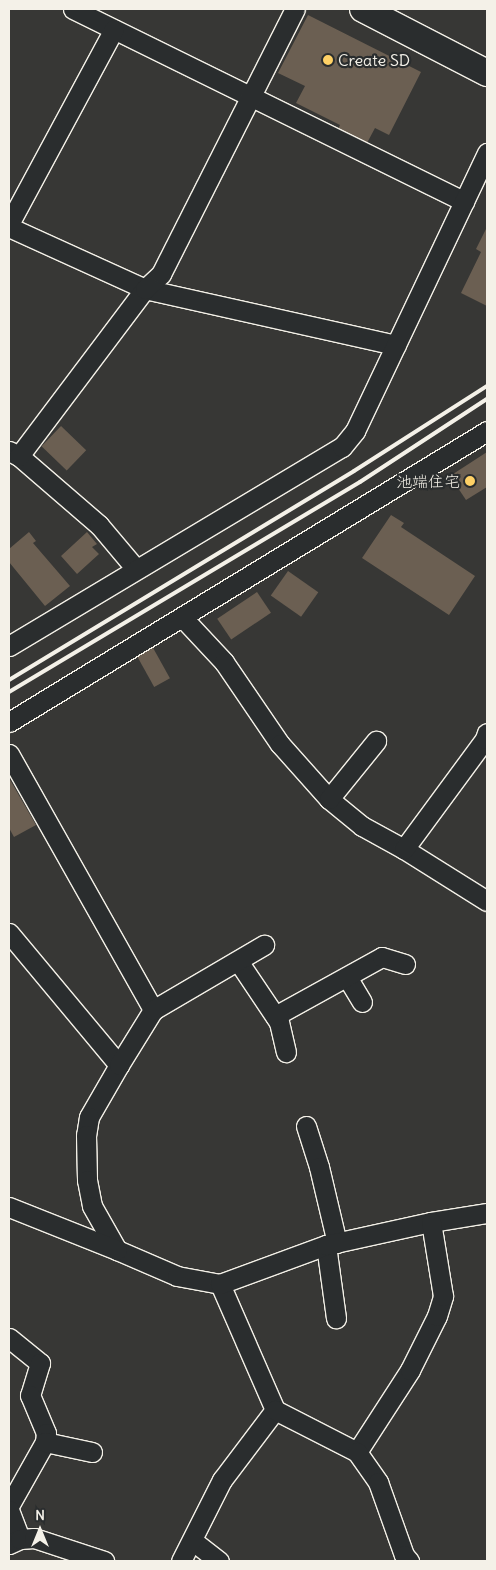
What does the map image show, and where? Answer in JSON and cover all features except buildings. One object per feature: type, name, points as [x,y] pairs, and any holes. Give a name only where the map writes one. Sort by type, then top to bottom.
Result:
[{"type":"street","points":[[73,9],[464,202]]},
{"type":"street","points":[[136,570],[99,525],[14,453],[145,289],[161,274],[295,9]]},
{"type":"street","points":[[363,9],[487,73]]},
{"type":"street","points":[[114,29],[9,226],[145,289],[396,345]]},
{"type":"street","points":[[9,646],[342,447],[355,431],[487,153]]},
{"type":"street","points":[[9,722],[487,431]]},
{"type":"street","points":[[182,617],[224,662],[280,744],[329,800],[362,826],[404,849],[487,901]]},
{"type":"street","points":[[404,849],[485,739],[487,733]]},
{"type":"street","points":[[329,800],[376,741]]},
{"type":"street","points":[[9,754],[153,1010]]},
{"type":"street","points":[[9,933],[119,1065]]},
{"type":"street","points":[[117,1250],[92,1206],[87,1180],[86,1135],[90,1117],[153,1010],[264,945]]},
{"type":"street","points":[[275,1016],[382,957],[405,964]]},
{"type":"street","points":[[238,961],[275,1016],[283,1034],[286,1052]]},
{"type":"street","points":[[347,977],[362,1002]]},
{"type":"street","points":[[306,1126],[319,1167],[332,1244],[336,1318]]},
{"type":"street","points":[[9,1207],[178,1276],[220,1284],[332,1244],[430,1222],[487,1213]]},
{"type":"street","points":[[357,1452],[410,1370],[437,1316],[443,1296],[430,1222]]},
{"type":"street","points":[[220,1284],[275,1410],[357,1452],[378,1482],[404,1555],[409,1561]]},
{"type":"street","points":[[9,1338],[36,1349],[40,1363],[30,1395],[46,1434],[45,1442],[9,1506]]},
{"type":"street","points":[[181,1561],[193,1541],[210,1499],[222,1480],[275,1410]]},
{"type":"street","points":[[45,1442],[92,1452]]},
{"type":"street","points":[[9,1510],[14,1542],[34,1538],[104,1561]]},
{"type":"street","points":[[193,1541],[219,1561]]},
{"type":"railway","points":[[9,680],[354,471],[487,386]]},
{"type":"railway","points":[[9,692],[360,482],[487,399]]},
{"type":"place","name":"Create SD","points":[[328,60]]},
{"type":"place","name":"池端住宅","points":[[470,481]]}]
